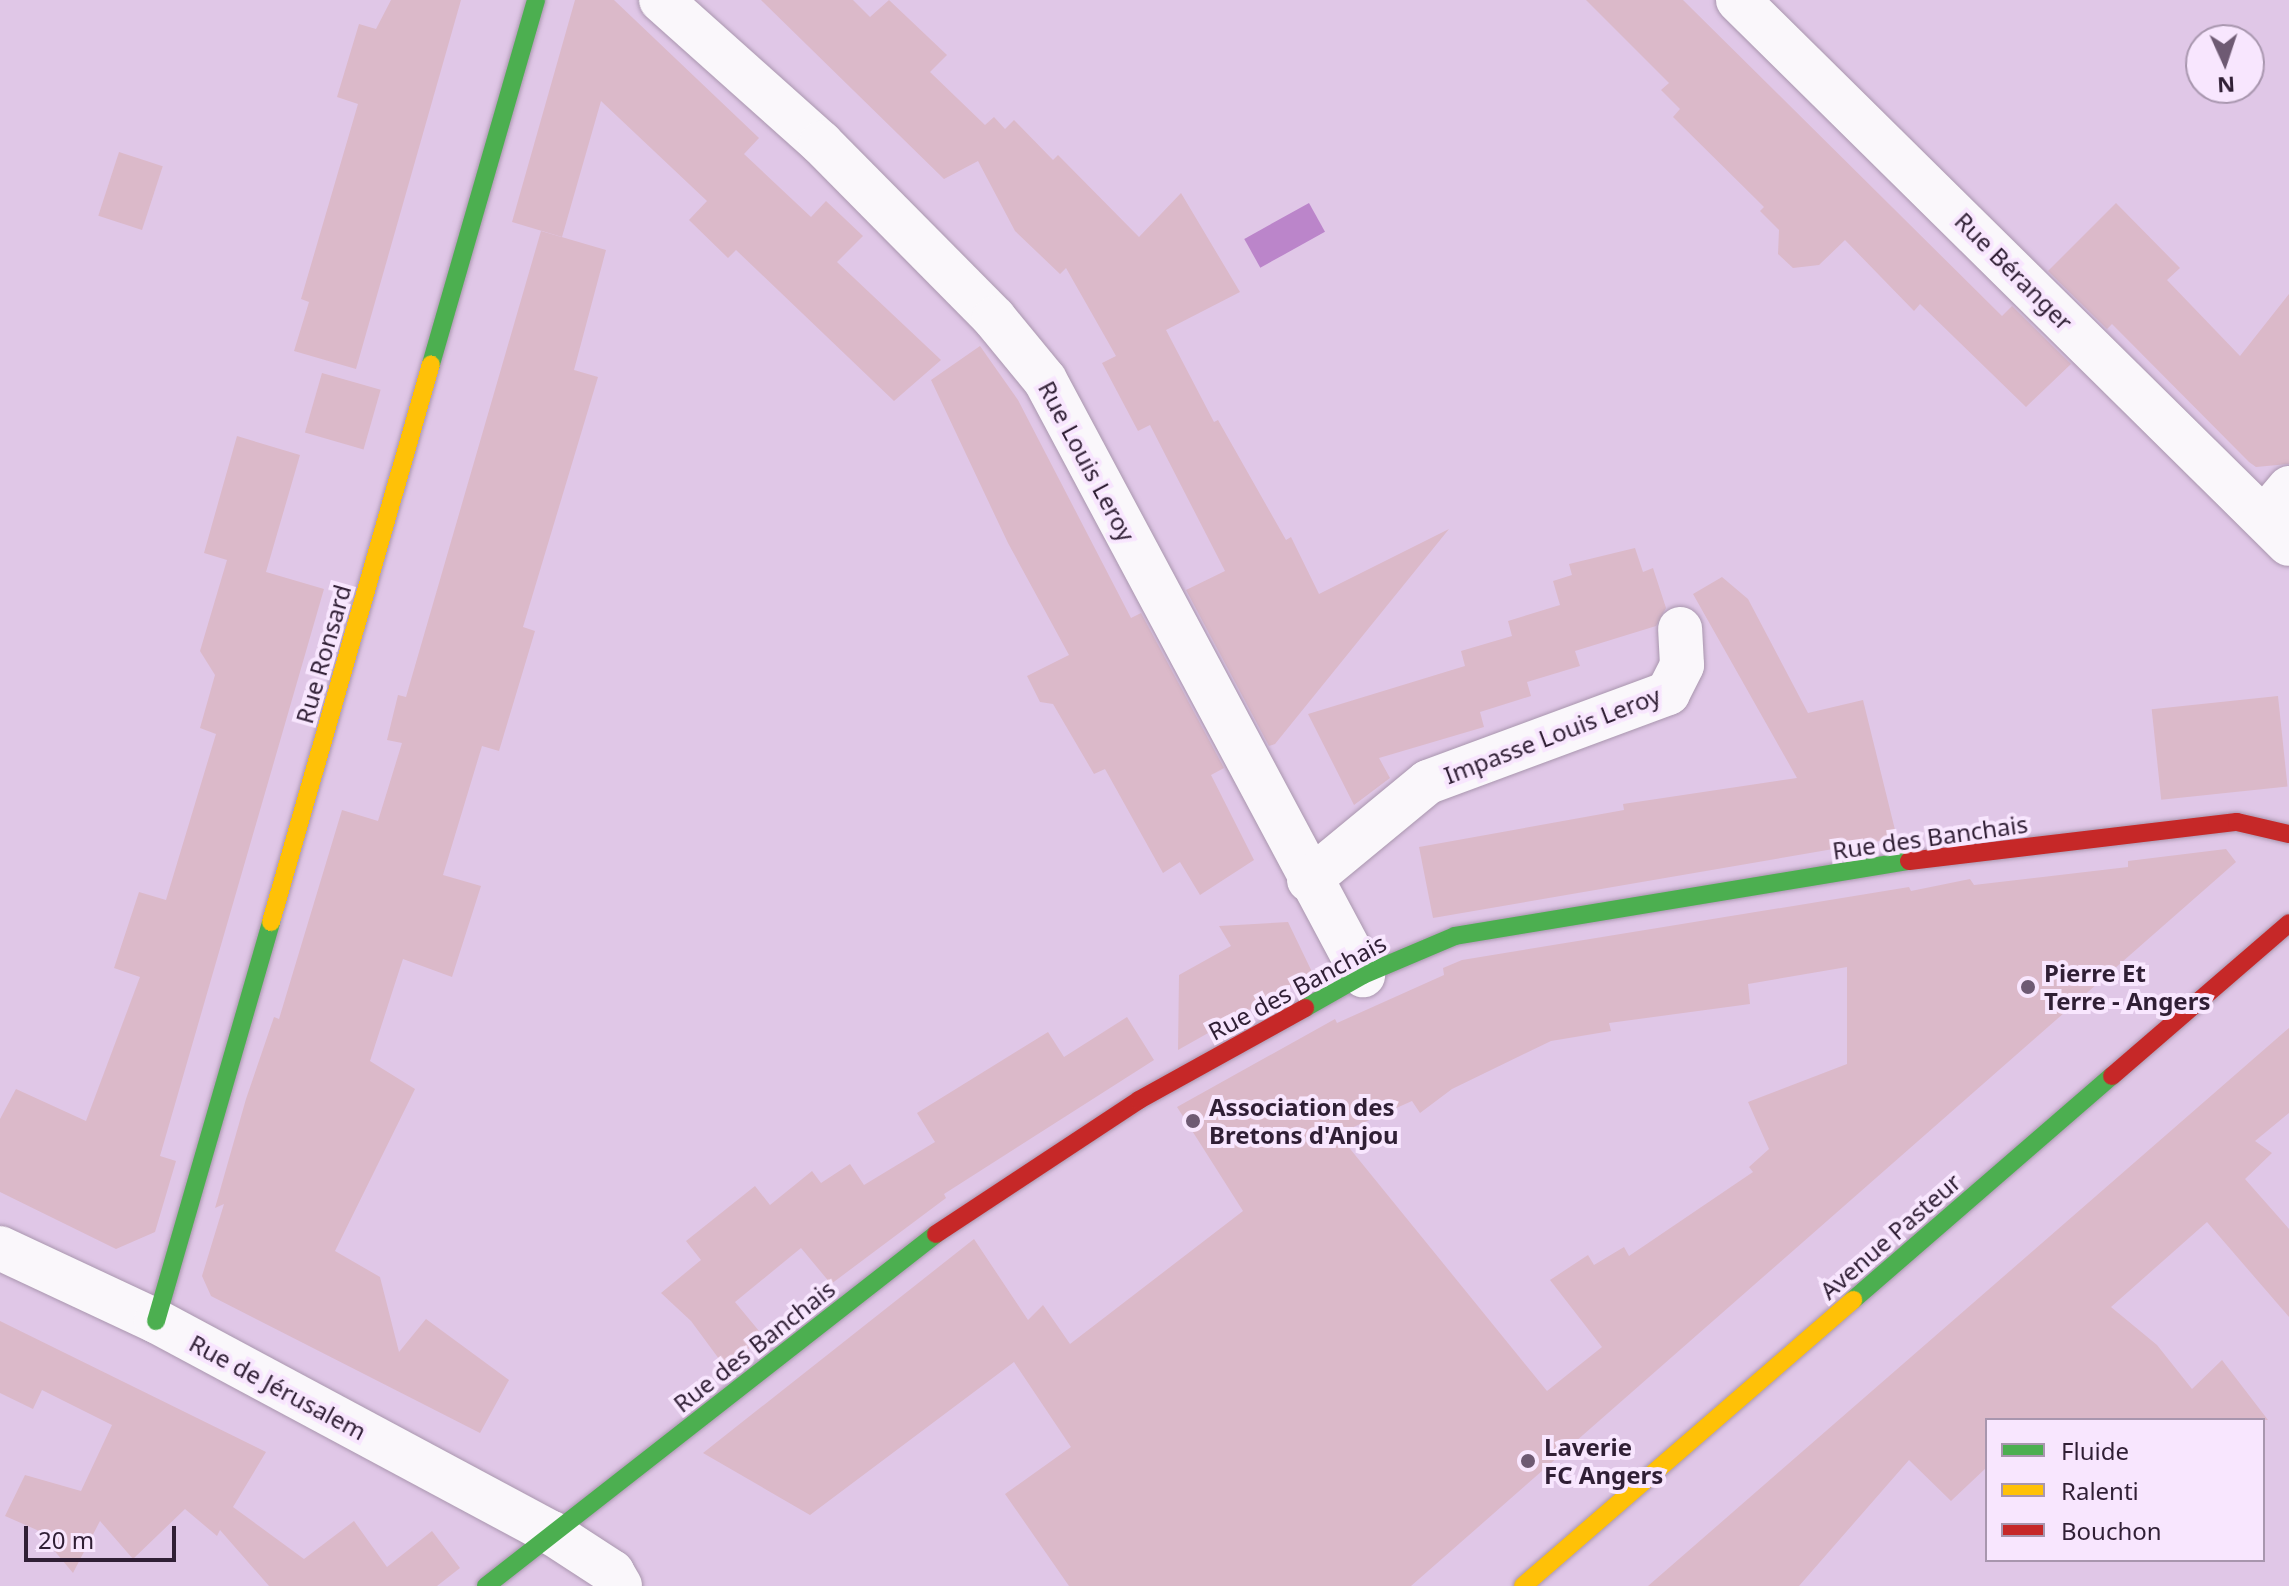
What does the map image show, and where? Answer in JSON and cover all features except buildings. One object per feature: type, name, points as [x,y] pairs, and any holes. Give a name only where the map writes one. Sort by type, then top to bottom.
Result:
[{"type":"street","name":"Rue Ronsard","points":[[156,1321],[536,0]]},
{"type":"street","name":"Rue Louis Leroy","points":[[661,0],[821,143],[994,318],[1045,380],[1309,880],[1363,975]]},
{"type":"street","name":"Rue Béranger","points":[[1738,0],[2281,516]]},
{"type":"street","name":"Impasse Louis Leroy","points":[[1309,880],[1428,782],[1668,693],[1682,665],[1680,629]]},
{"type":"street","name":"Rue des Banchais","points":[[486,1586],[935,1235],[1139,1100],[1363,975],[1455,936],[1905,862],[2237,822],[2289,834]]},
{"type":"street","name":"Avenue Pasteur","points":[[1523,1586],[2289,923]]},
{"type":"street","name":"Rue de Jérusalem","points":[[0,1248],[156,1321],[552,1533],[612,1572],[620,1586]]},
{"type":"shaded area","points":[[1309,203],[1325,232],[1260,268],[1244,239]]},
{"type":"traffic: fast","points":[[431,364],[536,0]]},
{"type":"traffic: fast","points":[[1305,1008],[1363,975],[1455,936],[1909,861]]},
{"type":"traffic: fast","points":[[156,1321],[271,922]]},
{"type":"traffic: fast","points":[[1853,1300],[2112,1076]]},
{"type":"traffic: fast","points":[[486,1586],[936,1234]]},
{"type":"traffic: slow","points":[[271,922],[431,364]]},
{"type":"traffic: slow","points":[[1523,1586],[1853,1300]]},
{"type":"traffic: jam","points":[[1909,861],[2237,822],[2289,834]]},
{"type":"traffic: jam","points":[[2112,1076],[2289,923]]},
{"type":"traffic: jam","points":[[936,1234],[1139,1100],[1305,1008]]},
{"type":"place","name":"Pierre Et Terre - Angers","points":[[2028,987]]},
{"type":"place","name":"Association des Bretons d'Anjou","points":[[1193,1121]]},
{"type":"place","name":"Laverie FC Angers","points":[[1528,1461]]}]
